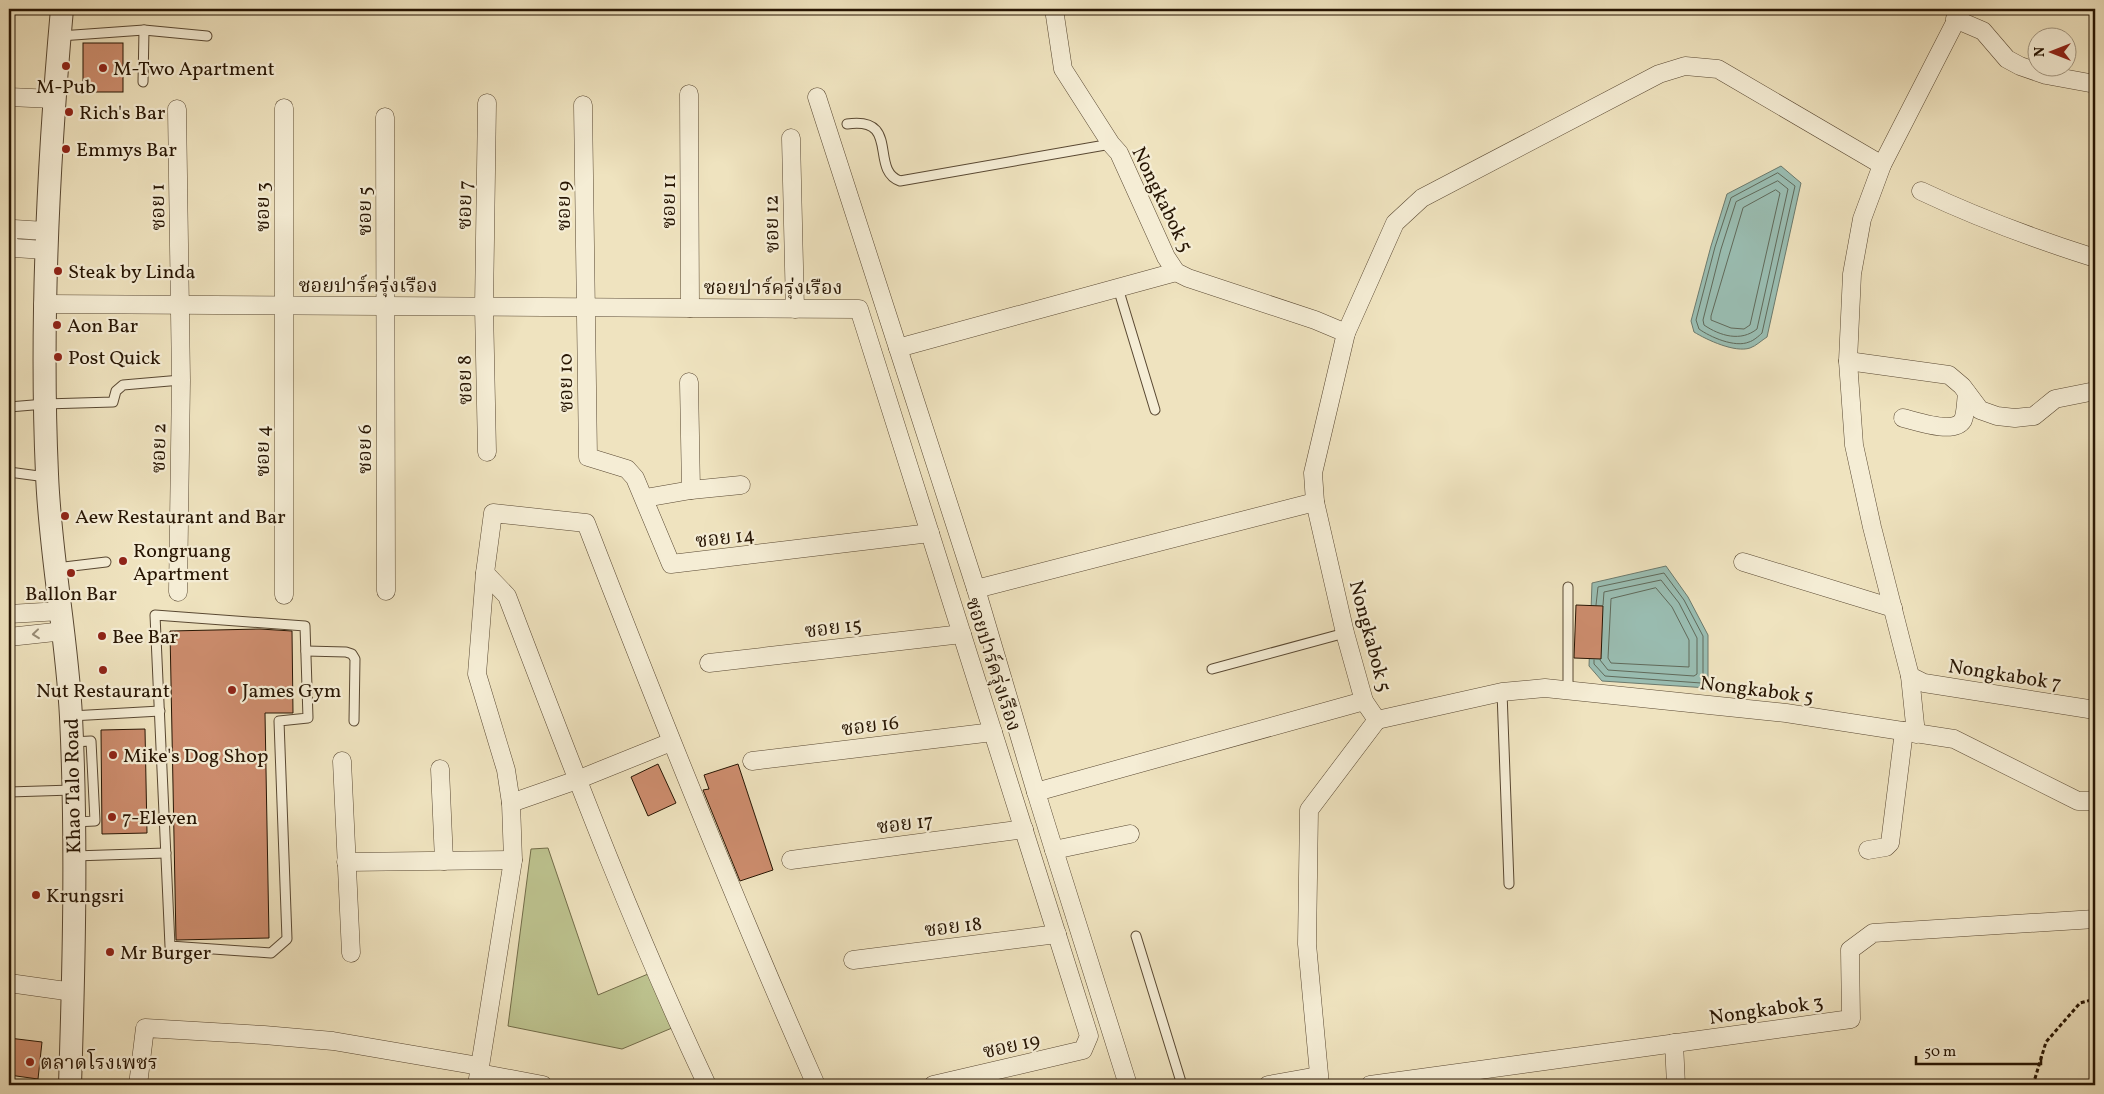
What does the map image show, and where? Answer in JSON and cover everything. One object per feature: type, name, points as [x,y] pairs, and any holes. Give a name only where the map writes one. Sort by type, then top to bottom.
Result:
[{"type":"street","name":"Khao Talo Road","points":[[62,9],[54,100],[43,304],[47,477],[71,716],[74,856],[70,1085]]},
{"type":"street","name":"Nongkabok 5","points":[[1054,9],[1063,69],[1119,154],[1166,257],[1176,272],[1188,278],[1315,320],[1346,333],[1313,473],[1315,502],[1345,633],[1364,701],[1377,720],[1502,692],[1544,688],[1786,713],[1954,739],[2078,801],[2095,801]]},
{"type":"street","points":[[1868,850],[1886,847],[1890,843],[1910,732],[1910,676],[1872,527],[1854,445],[1848,361],[1852,274],[1862,219],[1882,165],[1958,14],[1983,31],[2007,59],[2020,66],[2046,75],[2095,84]]},
{"type":"street","points":[[1346,333],[1395,223],[1422,198],[1659,74],[1685,66],[1718,68],[1882,165]]},
{"type":"street","name":"ซอย 11","points":[[689,94],[690,308]]},
{"type":"street","points":[[9,97],[54,100]]},
{"type":"street","points":[[817,97],[976,589],[1036,792],[1128,1085]]},
{"type":"street","name":"ซอย 7","points":[[484,307],[487,103]]},
{"type":"street","name":"ซอย 9","points":[[583,105],[584,308]]},
{"type":"street","name":"ซอย 3","points":[[282,306],[284,108]]},
{"type":"street","name":"ซอย 1","points":[[177,109],[180,305]]},
{"type":"street","name":"ซอย 5","points":[[384,306],[385,116]]},
{"type":"street","name":"ซอย 12","points":[[791,138],[794,309]]},
{"type":"street","points":[[1920,191],[1967,213],[2031,238],[2095,258]]},
{"type":"street","points":[[9,233],[14,229],[45,240]]},
{"type":"street","points":[[9,243],[14,248],[45,240]]},
{"type":"street","points":[[898,348],[1176,272]]},
{"type":"street","name":"ซอยปาร์ครุ่งเรือง","points":[[43,304],[859,309],[1089,1036]]},
{"type":"street","name":"ซอย 2","points":[[178,592],[181,380],[180,305]]},
{"type":"street","name":"ซอย 4","points":[[282,306],[284,595]]},
{"type":"street","name":"ซอย 6","points":[[384,306],[386,591]]},
{"type":"street","name":"ซอย 8","points":[[484,307],[487,452]]},
{"type":"street","name":"ซอย 10","points":[[584,308],[588,457]]},
{"type":"street","points":[[1848,361],[1949,375],[1967,392],[1980,410],[1997,416],[2015,418],[2034,416],[2055,399],[2095,391]]},
{"type":"street","points":[[689,382],[691,490]]},
{"type":"street","points":[[1902,418],[1949,428],[1957,426],[1963,419],[1967,392]]},
{"type":"street","name":"ซอย 14","points":[[588,457],[627,468],[636,478],[671,564],[930,533]]},
{"type":"street","points":[[645,498],[691,490],[741,485]]},
{"type":"street","points":[[976,589],[1315,502]]},
{"type":"street","points":[[478,1075],[513,860],[511,803],[506,770],[477,674],[485,573],[493,513],[586,523],[671,742],[760,959],[816,1085]]},
{"type":"street","points":[[1743,562],[1893,608]]},
{"type":"street","points":[[485,573],[507,596],[577,780],[664,993],[708,1085]]},
{"type":"street","points":[[9,614],[62,621]]},
{"type":"street","points":[[9,637],[62,621]]},
{"type":"street","name":"ซอย 15","points":[[709,663],[962,634]]},
{"type":"street","name":"Nongkabok 7","points":[[1910,676],[1924,683],[2095,710]]},
{"type":"street","points":[[1036,792],[1364,701]]},
{"type":"street","points":[[1268,1085],[1319,1081],[1307,944],[1308,810],[1377,720]]},
{"type":"street","name":"ซอย 16","points":[[752,761],[993,732]]},
{"type":"street","points":[[511,803],[577,780],[671,742]]},
{"type":"street","points":[[342,761],[351,953]]},
{"type":"street","points":[[440,769],[444,861]]},
{"type":"street","name":"ซอย 17","points":[[792,860],[1024,829]]},
{"type":"street","points":[[1054,850],[1130,834]]},
{"type":"street","points":[[346,862],[513,860]]},
{"type":"street","name":"Nongkabok 3","points":[[1370,1085],[1851,1019],[1850,950],[1873,933],[2095,920]]},
{"type":"street","name":"ซอย 18","points":[[854,960],[1057,934]]},
{"type":"street","points":[[9,983],[73,992]]},
{"type":"street","points":[[138,1085],[145,1028],[333,1041],[478,1075],[543,1085]]},
{"type":"street","name":"ซอย 19","points":[[933,1085],[1083,1050],[1089,1036]]},
{"type":"street","points":[[1674,1043],[1676,1085]]},
{"type":"lane","points":[[143,82],[144,30]]},
{"type":"lane","points":[[59,36],[144,30],[207,36]]},
{"type":"lane","points":[[847,124],[858,122],[871,125],[878,131],[889,170],[894,179],[900,181],[1111,144]]},
{"type":"lane","points":[[1118,288],[1155,410]]},
{"type":"lane","points":[[9,407],[113,402],[116,391],[122,385],[181,380]]},
{"type":"lane","points":[[9,472],[47,477]]},
{"type":"lane","points":[[56,568],[106,562]]},
{"type":"lane","points":[[1568,587],[1568,690]]},
{"type":"lane","points":[[155,615],[304,626],[308,718],[278,721],[287,939],[271,953],[170,946],[160,711],[155,615]]},
{"type":"lane","points":[[1212,669],[1345,633]]},
{"type":"lane","points":[[306,651],[352,654],[355,659],[354,721]]},
{"type":"lane","points":[[1502,692],[1509,884]]},
{"type":"lane","points":[[71,716],[160,711]]},
{"type":"lane","points":[[71,742],[91,741],[95,820],[73,822]]},
{"type":"lane","points":[[9,792],[72,790]]},
{"type":"lane","points":[[74,856],[166,853]]},
{"type":"lane","points":[[1136,936],[1182,1085]]},
{"type":"path","points":[[2033,1085],[2046,1042],[2080,1003],[2095,999]]},
{"type":"green space","points":[[548,848],[598,995],[648,974],[672,1028],[622,1049],[508,1026],[531,849]]},
{"type":"water","points":[[1781,166],[1801,183],[1767,337],[1750,348],[1737,349],[1721,345],[1694,332],[1691,321],[1727,194]]},
{"type":"water","points":[[1666,566],[1688,597],[1708,635],[1708,688],[1602,681],[1589,666],[1592,583]]},
{"type":"building","name":"M-Two Apartment","points":[[83,43],[123,43],[123,92],[83,92]]},
{"type":"building","points":[[1576,605],[1603,606],[1601,659],[1574,658]]},
{"type":"building","points":[[260,629],[292,631],[293,713],[265,713],[269,938],[176,940],[170,631]]},
{"type":"building","points":[[145,729],[147,833],[102,834],[101,730]]},
{"type":"building","points":[[658,764],[676,803],[648,816],[631,777]]},
{"type":"building","points":[[738,764],[773,870],[740,881],[703,790],[709,789],[704,775]]},
{"type":"building","name":"ตลาดโรงเพชร","points":[[9,1038],[42,1042],[38,1079],[9,1075]]},
{"type":"place","name":"M-Pub","points":[[66,66]]},
{"type":"place","name":"M-Two Apartment","points":[[103,68]]},
{"type":"place","name":"Rich's Bar","points":[[69,112]]},
{"type":"place","name":"Emmys Bar","points":[[66,149]]},
{"type":"place","name":"Steak by Linda","points":[[58,271]]},
{"type":"place","name":"Aon Bar","points":[[57,325]]},
{"type":"place","name":"Post Quick","points":[[58,357]]},
{"type":"place","name":"Aew Restaurant and Bar","points":[[65,516]]},
{"type":"place","name":"Rongruang Apartment","points":[[123,561]]},
{"type":"place","name":"Ballon Bar","points":[[71,573]]},
{"type":"place","name":"Bee Bar","points":[[102,636]]},
{"type":"place","name":"Nut Restaurant","points":[[103,670]]},
{"type":"place","name":"James Gym","points":[[232,690]]},
{"type":"place","name":"Mike's Dog Shop","points":[[113,755]]},
{"type":"place","name":"7-Eleven","points":[[112,817]]},
{"type":"place","name":"Krungsri","points":[[36,895]]},
{"type":"place","name":"Mr Burger","points":[[110,952]]},
{"type":"place","name":"ตลาดโรงเพชร","points":[[30,1062]]}]
